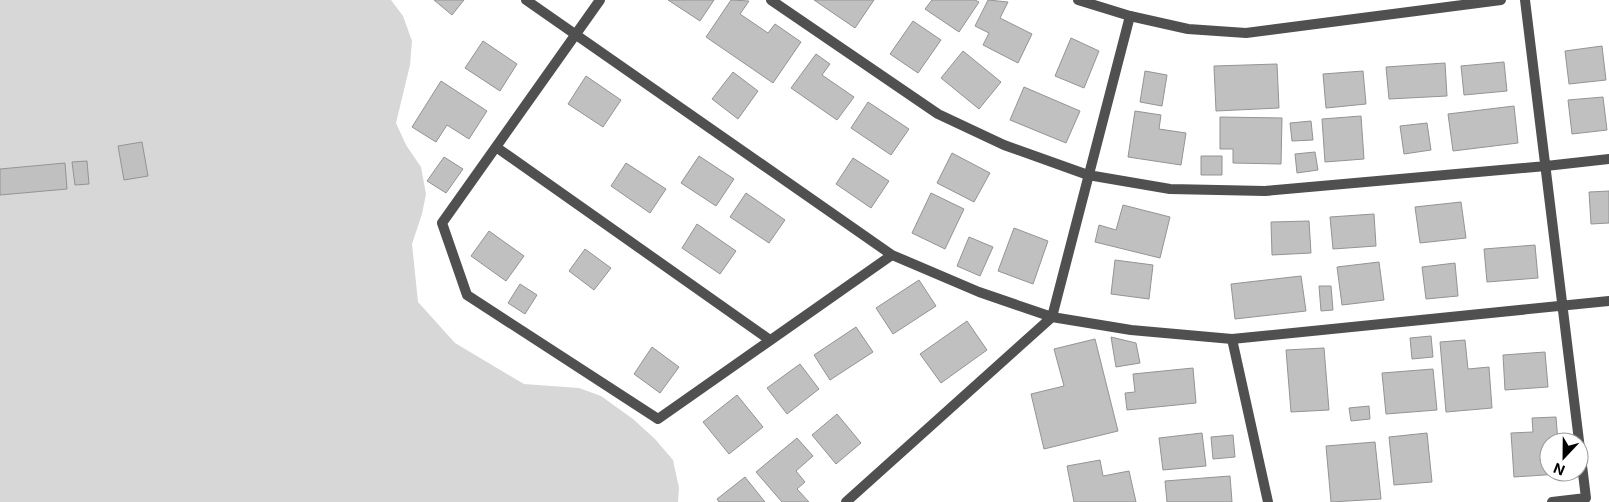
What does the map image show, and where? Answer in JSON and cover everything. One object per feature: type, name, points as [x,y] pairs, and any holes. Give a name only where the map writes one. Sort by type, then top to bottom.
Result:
[{"type":"street","points":[[526,0],[892,255],[979,292],[1052,317],[1131,330],[1232,339],[1609,301]]},
{"type":"street","points":[[600,0],[442,223],[467,295],[658,419],[892,255]]},
{"type":"street","points":[[771,0],[938,114],[1004,145],[1088,175],[1170,189],[1264,191],[1609,159]]},
{"type":"street","points":[[1078,0],[1130,16],[1188,29],[1246,33],[1501,0]]},
{"type":"street","points":[[1525,0],[1586,498],[1552,502]]},
{"type":"street","points":[[846,502],[1052,317],[1130,16]]},
{"type":"street","points":[[496,147],[770,340]]},
{"type":"street","points":[[1232,339],[1268,502]]},
{"type":"shaded area","points":[[0,0],[391,0],[403,16],[412,41],[410,65],[396,123],[406,145],[421,167],[426,194],[422,214],[412,244],[418,302],[455,343],[524,384],[579,388],[601,396],[633,419],[655,439],[673,460],[679,488],[678,502],[0,502]]},
{"type":"building","points":[[434,0],[464,0],[452,15]]},
{"type":"building","points":[[668,0],[714,0],[700,21]]},
{"type":"building","points":[[731,0],[749,1],[740,14],[768,33],[775,24],[801,42],[773,83],[706,37]]},
{"type":"building","points":[[814,0],[874,0],[855,28]]},
{"type":"building","points":[[932,0],[975,0],[979,2],[959,32],[925,9]]},
{"type":"building","points":[[988,0],[1008,2],[1000,18],[1032,34],[1018,63],[983,45],[989,33],[975,26]]},
{"type":"building","points":[[913,21],[941,40],[918,73],[890,54]]},
{"type":"building","points":[[1071,38],[1099,51],[1084,88],[1055,76]]},
{"type":"building","points":[[483,41],[517,64],[500,91],[465,68]]},
{"type":"building","points":[[1602,46],[1606,80],[1569,84],[1565,51]]},
{"type":"building","points":[[963,51],[1001,82],[979,109],[941,78]]},
{"type":"building","points":[[816,54],[830,64],[822,75],[854,97],[837,120],[791,88]]},
{"type":"building","points":[[1504,62],[1507,91],[1464,95],[1461,66]]},
{"type":"building","points":[[1445,63],[1447,96],[1389,99],[1386,67]]},
{"type":"building","points":[[1277,64],[1279,108],[1216,111],[1214,66]]},
{"type":"building","points":[[1145,71],[1167,75],[1162,106],[1140,102]]},
{"type":"building","points":[[1363,71],[1366,104],[1326,108],[1323,74]]},
{"type":"building","points":[[733,72],[758,91],[738,119],[712,99]]},
{"type":"building","points":[[586,76],[621,100],[603,127],[568,104]]},
{"type":"building","points":[[441,81],[487,111],[469,139],[447,125],[436,142],[412,127]]},
{"type":"building","points":[[1024,87],[1080,111],[1066,143],[1010,120]]},
{"type":"building","points":[[1603,97],[1607,130],[1572,134],[1568,100]]},
{"type":"building","points":[[868,102],[909,129],[891,155],[851,128]]},
{"type":"building","points":[[1514,106],[1518,143],[1453,151],[1448,114]]},
{"type":"building","points":[[1135,111],[1161,115],[1159,129],[1186,133],[1181,165],[1128,157]]},
{"type":"building","points":[[1361,116],[1364,159],[1325,162],[1322,119]]},
{"type":"building","points":[[1220,117],[1282,118],[1281,164],[1233,163],[1233,149],[1220,149]]},
{"type":"building","points":[[1311,121],[1313,140],[1292,141],[1290,123]]},
{"type":"building","points":[[1427,123],[1431,150],[1404,154],[1400,126]]},
{"type":"building","points":[[142,142],[148,176],[124,180],[118,146]]},
{"type":"building","points":[[1315,152],[1318,170],[1297,173],[1295,154]]},
{"type":"building","points":[[952,153],[990,173],[974,202],[937,183]]},
{"type":"building","points":[[699,156],[734,179],[716,206],[681,183]]},
{"type":"building","points":[[1201,156],[1222,156],[1222,175],[1201,175]]},
{"type":"building","points":[[444,157],[463,169],[446,193],[427,181]]},
{"type":"building","points":[[853,158],[889,181],[871,208],[836,184]]},
{"type":"building","points":[[87,161],[89,184],[75,185],[72,162]]},
{"type":"building","points":[[65,163],[67,189],[0,195],[0,169]]},
{"type":"building","points":[[626,163],[666,189],[650,213],[611,186]]},
{"type":"building","points":[[1609,191],[1609,223],[1591,224],[1589,192]]},
{"type":"building","points":[[746,193],[785,220],[769,243],[730,217]]},
{"type":"building","points":[[931,193],[964,209],[945,249],[912,233]]},
{"type":"building","points":[[1461,202],[1466,238],[1420,243],[1415,207]]},
{"type":"building","points":[[1123,205],[1170,217],[1160,258],[1095,242],[1099,225],[1116,230]]},
{"type":"building","points":[[1374,214],[1376,246],[1333,249],[1330,217]]},
{"type":"building","points":[[1309,221],[1311,253],[1272,255],[1271,222]]},
{"type":"building","points":[[697,224],[736,251],[720,274],[682,248]]},
{"type":"building","points":[[1014,228],[1048,241],[1033,284],[998,271]]},
{"type":"building","points":[[489,231],[524,256],[506,281],[471,256]]},
{"type":"building","points":[[969,237],[993,247],[980,276],[957,266]]},
{"type":"building","points":[[1535,245],[1538,278],[1487,282],[1484,249]]},
{"type":"building","points":[[585,249],[611,268],[594,290],[569,271]]},
{"type":"building","points":[[1115,260],[1153,265],[1149,299],[1111,294]]},
{"type":"building","points":[[1379,262],[1384,300],[1342,305],[1337,267]]},
{"type":"building","points":[[1455,263],[1458,296],[1426,299],[1422,267]]},
{"type":"building","points":[[1301,276],[1306,311],[1235,319],[1231,284]]},
{"type":"building","points":[[919,280],[936,306],[893,334],[876,308]]},
{"type":"building","points":[[520,284],[537,295],[525,314],[508,303]]},
{"type":"building","points":[[1319,286],[1331,286],[1333,310],[1321,311]]},
{"type":"building","points":[[967,321],[987,350],[941,383],[920,354]]},
{"type":"building","points":[[856,327],[873,352],[830,380],[814,355]]},
{"type":"building","points":[[1431,336],[1433,357],[1412,359],[1410,338]]},
{"type":"building","points":[[1111,337],[1136,343],[1140,363],[1116,367]]},
{"type":"building","points":[[1095,339],[1118,431],[1044,449],[1031,394],[1064,386],[1054,349]]},
{"type":"building","points":[[1465,340],[1468,369],[1489,367],[1492,408],[1446,412],[1440,342]]},
{"type":"building","points":[[652,347],[679,367],[660,393],[634,374]]},
{"type":"building","points":[[1324,348],[1329,410],[1291,412],[1286,350]]},
{"type":"building","points":[[1545,352],[1548,387],[1505,390],[1503,355]]},
{"type":"building","points":[[800,364],[819,389],[787,414],[767,388]]},
{"type":"building","points":[[1193,368],[1196,403],[1127,410],[1125,393],[1135,392],[1133,374]]},
{"type":"building","points":[[1433,369],[1437,410],[1386,414],[1382,373]]},
{"type":"building","points":[[737,395],[763,427],[729,454],[703,422]]},
{"type":"building","points":[[1369,406],[1370,419],[1351,421],[1349,408]]},
{"type":"building","points":[[837,414],[861,443],[836,464],[812,435]]},
{"type":"building","points":[[1556,417],[1557,432],[1539,432],[1539,475],[1514,477],[1511,433],[1533,432],[1532,418]]},
{"type":"building","points":[[1202,433],[1206,466],[1163,470],[1159,438]]},
{"type":"building","points":[[1427,433],[1432,482],[1394,485],[1389,437]]},
{"type":"building","points":[[1233,435],[1235,457],[1213,459],[1211,437]]},
{"type":"building","points":[[797,438],[813,456],[796,471],[805,482],[797,489],[809,502],[782,502],[756,472]]},
{"type":"building","points":[[1375,442],[1381,499],[1331,502],[1326,446]]},
{"type":"building","points":[[1100,460],[1103,476],[1129,471],[1136,502],[1074,502],[1067,466]]},
{"type":"building","points":[[1230,476],[1232,502],[1167,502],[1165,481]]},
{"type":"building","points":[[745,477],[765,502],[719,502],[717,499]]}]
